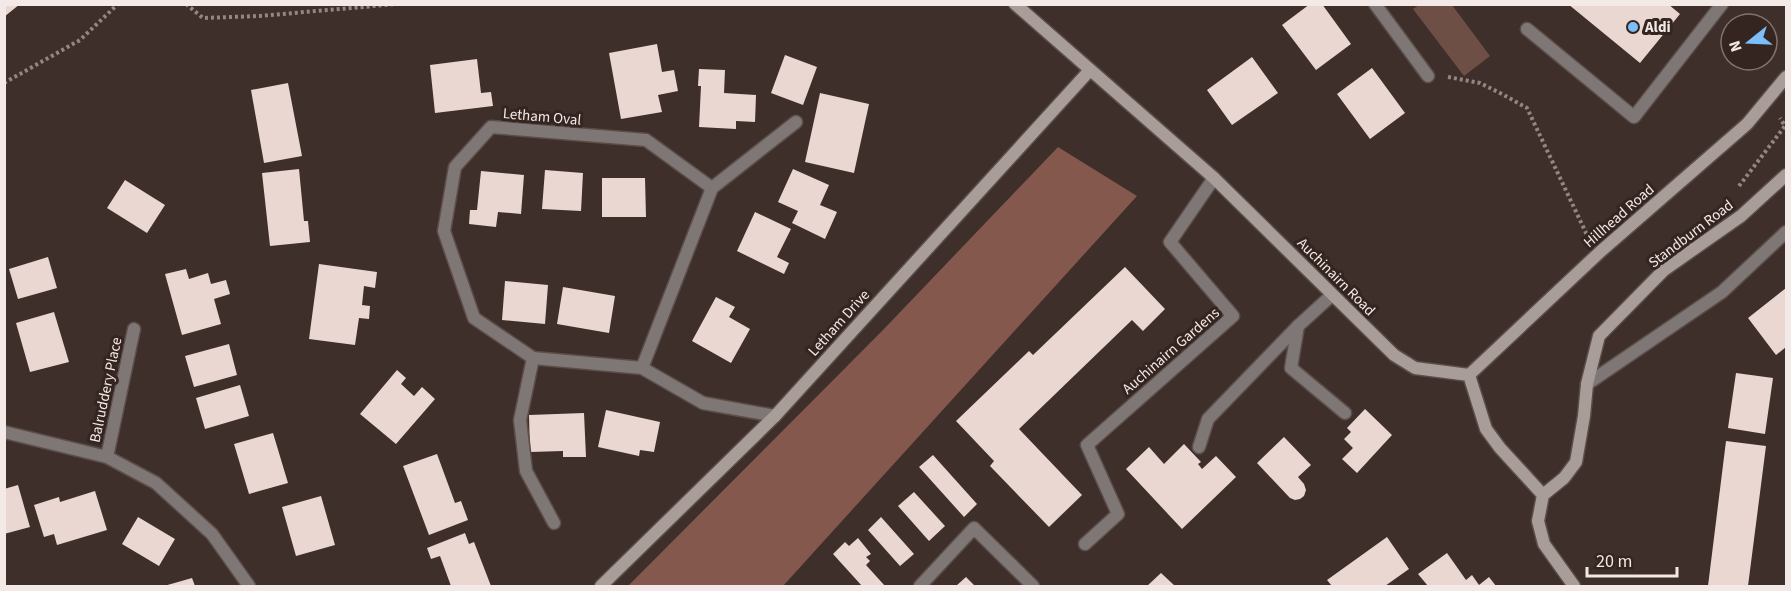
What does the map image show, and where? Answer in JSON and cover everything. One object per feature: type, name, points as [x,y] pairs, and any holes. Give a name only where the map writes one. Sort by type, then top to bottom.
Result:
[{"type":"street","name":"Auchinairn Road","points":[[1015,4],[1215,178],[1394,355],[1415,368],[1469,375]]},
{"type":"street","points":[[1375,4],[1428,76]]},
{"type":"street","points":[[1527,29],[1634,117],[1722,4]]},
{"type":"street","name":"Letham Drive","points":[[601,586],[775,416],[1090,70]]},
{"type":"street","name":"Hillhead Road","points":[[1469,375],[1602,251],[1747,124],[1786,77]]},
{"type":"street","points":[[642,368],[712,188],[796,122]]},
{"type":"street","name":"Letham Oval","points":[[712,188],[646,140],[491,127],[455,167],[444,231],[474,318],[533,358],[642,368],[703,403],[775,416]]},
{"type":"street","name":"Standburn Road","points":[[1543,495],[1564,478],[1576,462],[1587,384],[1599,336],[1665,270],[1741,216],[1786,175]]},
{"type":"street","name":"Auchinairn Gardens","points":[[1085,544],[1118,514],[1087,445],[1233,316],[1170,242],[1215,178]]},
{"type":"street","points":[[1587,384],[1722,292],[1786,232]]},
{"type":"street","points":[[1199,447],[1208,419],[1298,326],[1332,295]]},
{"type":"street","points":[[1298,326],[1292,368],[1345,413]]},
{"type":"street","name":"Balruddery Place","points":[[107,457],[134,329]]},
{"type":"street","points":[[533,358],[520,420],[526,471],[554,523]]},
{"type":"street","points":[[1469,375],[1486,429],[1500,448],[1543,495],[1538,521],[1544,544],[1574,586]]},
{"type":"street","points":[[4,432],[107,457],[156,483],[212,534],[249,586]]},
{"type":"street","points":[[920,586],[974,528],[1033,586]]},
{"type":"path","points":[[4,82],[80,40],[118,4]]},
{"type":"path","points":[[186,4],[203,18],[259,16],[397,4]]},
{"type":"path","points":[[1428,76],[1443,76],[1480,83],[1527,108],[1585,232],[1602,251]]},
{"type":"shaded area","points":[[1419,5],[1452,5],[1490,56],[1464,76],[1413,9]]},
{"type":"shaded area","points":[[1058,147],[1137,196],[783,586],[628,586],[883,330]]},
{"type":"building","points":[[4,4],[20,4],[4,17]]},
{"type":"building","points":[[1310,4],[1322,4],[1351,44],[1316,70],[1282,25]]},
{"type":"building","name":"Aldi","points":[[1568,4],[1668,4],[1680,14],[1640,63]]},
{"type":"building","points":[[657,44],[662,72],[674,70],[678,91],[658,95],[662,112],[621,119],[609,53]]},
{"type":"building","points":[[785,55],[817,67],[803,105],[771,93]]},
{"type":"building","points":[[1252,57],[1278,93],[1232,125],[1207,90]]},
{"type":"building","points":[[477,59],[481,93],[491,92],[493,106],[435,113],[430,65]]},
{"type":"building","points":[[1372,68],[1405,113],[1370,139],[1337,94]]},
{"type":"building","points":[[699,69],[725,70],[724,93],[756,95],[755,122],[736,121],[736,129],[699,127],[701,86],[698,86]]},
{"type":"building","points":[[288,83],[302,156],[264,163],[251,90]]},
{"type":"building","points":[[820,93],[869,104],[854,173],[805,162]]},
{"type":"building","points":[[299,169],[304,221],[308,221],[310,242],[270,246],[262,173]]},
{"type":"building","points":[[793,169],[829,185],[820,205],[837,212],[825,239],[792,223],[798,211],[778,202]]},
{"type":"building","points":[[545,170],[583,173],[581,211],[542,209]]},
{"type":"building","points":[[481,171],[524,175],[521,214],[498,212],[496,227],[469,224],[470,210],[477,210]]},
{"type":"building","points":[[602,178],[645,178],[646,217],[602,217]]},
{"type":"building","points":[[125,180],[165,205],[147,233],[107,208]]},
{"type":"building","points":[[755,212],[791,229],[777,257],[789,263],[784,274],[737,251]]},
{"type":"building","points":[[48,257],[57,288],[18,299],[9,269]]},
{"type":"building","points":[[319,264],[377,272],[375,288],[364,286],[362,305],[370,306],[369,319],[359,318],[355,345],[309,339]]},
{"type":"building","points":[[1125,267],[1165,309],[1143,331],[1132,320],[1019,429],[1082,495],[1049,527],[990,466],[994,461],[956,421],[1029,351],[1033,355]]},
{"type":"building","points":[[186,269],[189,279],[208,273],[211,284],[226,280],[230,294],[214,299],[221,324],[182,335],[165,274]]},
{"type":"building","points":[[505,281],[548,285],[545,324],[502,320]]},
{"type":"building","points":[[563,287],[615,296],[609,333],[557,324]]},
{"type":"building","points":[[1786,288],[1786,347],[1776,355],[1748,318]]},
{"type":"building","points":[[716,297],[735,307],[729,317],[750,329],[731,363],[692,341]]},
{"type":"building","points":[[54,312],[69,362],[30,372],[16,323]]},
{"type":"building","points":[[229,344],[237,375],[194,387],[185,356]]},
{"type":"building","points":[[397,370],[406,378],[401,384],[414,396],[422,387],[435,399],[396,444],[360,414]]},
{"type":"building","points":[[1736,373],[1773,378],[1765,434],[1728,428]]},
{"type":"building","points":[[240,385],[249,416],[205,429],[196,398]]},
{"type":"building","points":[[1365,409],[1392,435],[1357,473],[1342,459],[1353,448],[1344,439],[1351,432],[1347,428]]},
{"type":"building","points":[[606,410],[660,422],[654,452],[640,450],[639,456],[598,447]]},
{"type":"building","points":[[584,413],[586,457],[563,457],[563,451],[530,452],[529,415]]},
{"type":"building","points":[[273,433],[288,483],[249,494],[234,444]]},
{"type":"building","points":[[1284,437],[1311,465],[1298,477],[1306,490],[1300,499],[1290,498],[1257,463]]},
{"type":"building","points":[[1726,441],[1766,446],[1748,586],[1708,586]]},
{"type":"building","points":[[1184,444],[1201,462],[1198,464],[1202,469],[1216,456],[1236,477],[1182,529],[1126,469],[1149,447],[1164,464]]},
{"type":"building","points":[[437,454],[455,503],[461,501],[468,520],[429,535],[403,466]]},
{"type":"building","points":[[933,455],[977,504],[964,517],[919,467]]},
{"type":"building","points":[[18,485],[30,527],[4,534],[4,489]]},
{"type":"building","points":[[95,491],[107,530],[57,545],[54,534],[44,537],[34,505],[59,497],[60,502]]},
{"type":"building","points":[[914,492],[945,526],[929,541],[898,506]]},
{"type":"building","points":[[321,496],[335,545],[296,556],[282,507]]},
{"type":"building","points":[[138,517],[175,539],[159,566],[122,544]]},
{"type":"building","points":[[881,517],[914,554],[900,566],[868,530]]},
{"type":"building","points":[[465,533],[469,544],[474,542],[491,586],[451,586],[440,556],[431,559],[427,548]]},
{"type":"building","points":[[1387,537],[1409,569],[1385,586],[1332,586],[1327,580]]},
{"type":"building","points":[[858,538],[871,554],[866,557],[870,561],[866,565],[885,586],[862,586],[833,554],[845,542],[849,546]]},
{"type":"building","points":[[1447,553],[1466,580],[1472,575],[1479,585],[1489,577],[1496,586],[1428,586],[1418,574]]},
{"type":"building","points":[[1161,573],[1175,586],[1147,586]]},
{"type":"building","points":[[966,577],[975,586],[956,586]]},
{"type":"building","points":[[192,578],[195,586],[164,586]]},
{"type":"place","name":"Aldi","points":[[1633,27]]}]
